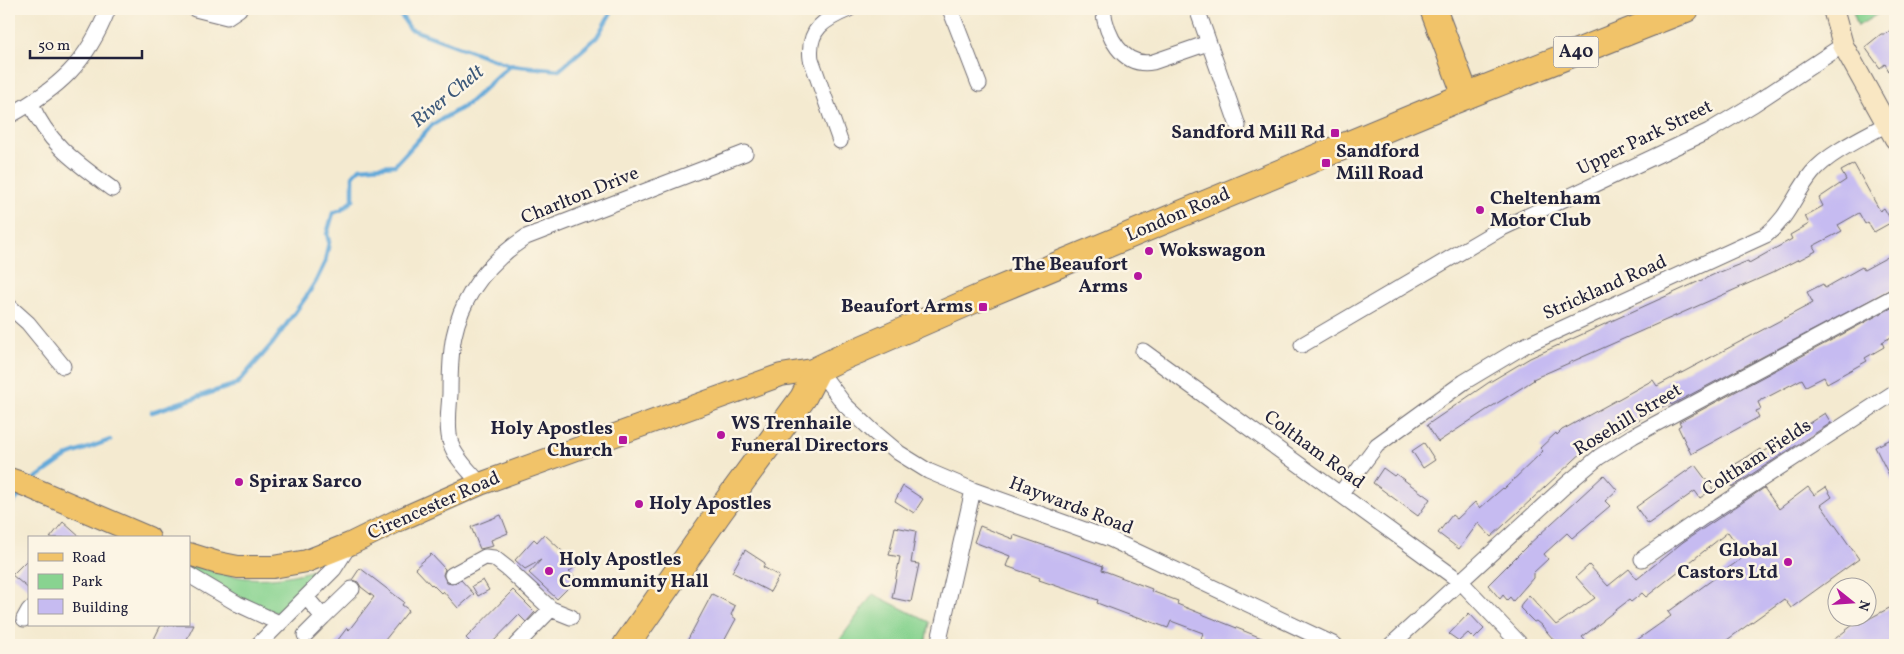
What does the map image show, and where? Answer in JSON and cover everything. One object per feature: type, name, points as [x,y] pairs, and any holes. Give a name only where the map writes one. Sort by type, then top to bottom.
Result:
[{"type":"highway","points":[[1433,9],[1466,96]]},
{"type":"highway","name":"London Road","points":[[818,369],[992,292],[1466,96],[1686,9]]},
{"type":"highway","points":[[626,645],[720,511],[803,398],[818,369]]},
{"type":"main road","points":[[1833,9],[1843,45],[1891,131]]},
{"type":"main road","name":"Cirencester Road","points":[[190,554],[238,567],[273,567],[307,561],[350,544],[480,484],[781,375],[818,369]]},
{"type":"main road","points":[[14,480],[144,536]]},
{"type":"street","points":[[9,116],[31,104],[55,86],[81,59],[99,30],[108,9]]},
{"type":"street","points":[[195,9],[227,17],[239,9]]},
{"type":"street","points":[[840,141],[810,52],[812,38],[820,25],[832,16],[849,9]]},
{"type":"street","points":[[950,9],[979,84]]},
{"type":"street","points":[[1103,9],[1113,40],[1122,53],[1133,62],[1146,64],[1208,43]]},
{"type":"street","points":[[1197,9],[1238,126]]},
{"type":"street","name":"Upper Park Street","points":[[1302,346],[1500,229],[1709,131],[1754,104],[1843,45]]},
{"type":"street","points":[[31,104],[42,125],[63,152],[112,189]]},
{"type":"street","name":"Strickland Road","points":[[1340,494],[1377,445],[1420,413],[1493,364],[1524,346],[1766,235],[1781,221],[1813,172],[1824,162],[1891,131]]},
{"type":"street","name":"Charlton Drive","points":[[480,484],[453,449],[450,439],[449,410],[453,337],[463,307],[478,280],[500,256],[526,237],[745,153]]},
{"type":"street","name":"Rosehill Street","points":[[1391,645],[1599,457],[1633,436],[1895,296]]},
{"type":"street","points":[[9,306],[28,323],[63,366]]},
{"type":"street","name":"Coltham Road","points":[[1143,351],[1461,582],[1521,645]]},
{"type":"street","name":"Haywards Road","points":[[818,369],[846,406],[899,453],[928,471],[973,490],[1110,540],[1335,645]]},
{"type":"street","name":"Coltham Fields","points":[[1642,560],[1700,519],[1895,392]]},
{"type":"street","points":[[938,645],[973,490]]},
{"type":"street","points":[[258,645],[334,569],[350,544]]},
{"type":"street","points":[[452,575],[485,557],[494,558],[551,609],[571,617]]},
{"type":"street","points":[[190,576],[238,604],[279,623]]},
{"type":"street","points":[[305,635],[352,590]]},
{"type":"street","points":[[306,597],[323,617]]},
{"type":"street","points":[[516,645],[551,609]]},
{"type":"green space","points":[[1852,9],[1886,9],[1858,26]]},
{"type":"green space","points":[[190,565],[247,578],[282,577],[317,569],[278,613],[260,608],[190,571]]},
{"type":"green space","points":[[873,594],[929,622],[925,645],[836,645]]},
{"type":"building","points":[[1895,28],[1895,82],[1885,64],[1880,68],[1865,47],[1881,34],[1885,34]]},
{"type":"building","points":[[1854,164],[1880,211],[1884,208],[1892,222],[1874,232],[1868,222],[1865,224],[1859,213],[1838,225],[1842,231],[1813,246],[1816,251],[1772,273],[1533,379],[1438,442],[1427,425],[1488,383],[1530,358],[1715,274],[1748,261],[1749,263],[1792,239],[1790,235],[1809,224],[1805,216],[1823,206],[1819,198],[1846,180],[1841,171]]},
{"type":"building","points":[[1895,253],[1895,287],[1671,405],[1670,403],[1658,409],[1586,449],[1491,537],[1478,523],[1459,549],[1438,533],[1452,515],[1457,519],[1475,502],[1480,508],[1504,489],[1543,451],[1540,448],[1556,433],[1557,435],[1562,430],[1653,380],[1657,386],[1813,303],[1807,292],[1823,284],[1825,288],[1862,267],[1864,270]]},
{"type":"building","points":[[1895,306],[1895,335],[1882,342],[1884,347],[1865,358],[1867,361],[1827,383],[1824,377],[1806,386],[1802,379],[1758,402],[1761,409],[1756,411],[1759,417],[1691,454],[1678,427],[1681,425],[1679,422]]},
{"type":"building","points":[[1825,413],[1831,423],[1732,487],[1723,472],[1760,449],[1762,453]]},
{"type":"building","points":[[1895,437],[1895,487],[1875,447]]},
{"type":"building","points":[[1424,443],[1435,460],[1423,468],[1412,451]]},
{"type":"building","points":[[1695,465],[1713,489],[1700,498],[1695,491],[1648,524],[1636,507]]},
{"type":"building","points":[[1383,468],[1394,476],[1396,474],[1430,499],[1418,516],[1373,483]]},
{"type":"building","points":[[1604,475],[1617,490],[1605,501],[1610,506],[1572,538],[1567,533],[1544,554],[1548,559],[1533,573],[1533,578],[1513,601],[1510,597],[1507,600],[1503,595],[1500,599],[1488,585]]},
{"type":"building","points":[[903,486],[923,499],[914,513],[895,501]]},
{"type":"building","points":[[1808,487],[1814,495],[1826,487],[1832,497],[1821,505],[1859,559],[1835,576],[1826,576],[1826,583],[1791,608],[1784,599],[1720,645],[1630,645],[1671,616],[1668,612],[1745,556],[1728,532],[1646,597],[1642,593],[1631,602],[1629,600],[1582,637],[1589,645],[1558,645],[1542,626],[1536,621],[1534,622],[1520,608],[1529,595],[1556,625],[1595,598],[1576,577],[1589,565],[1608,586],[1629,569],[1637,579],[1683,542],[1764,488],[1779,509]]},
{"type":"building","points":[[501,515],[508,533],[491,540],[493,546],[480,549],[471,527]]},
{"type":"building","points":[[63,522],[79,536],[52,536]]},
{"type":"building","points":[[980,526],[1013,539],[1014,535],[1103,566],[1102,570],[1152,589],[1151,591],[1178,601],[1177,604],[1279,645],[1199,645],[1203,633],[1171,621],[1168,628],[1137,618],[1097,603],[1098,600],[1039,580],[1040,578],[1006,566],[1010,556],[974,542]]},
{"type":"building","points":[[895,527],[916,531],[911,563],[919,564],[911,602],[892,598],[900,557],[889,555]]},
{"type":"building","name":"Holy Apostles Community Hall","points":[[544,534],[577,565],[569,572],[577,579],[557,599],[529,573],[541,560],[525,569],[515,560],[534,539],[537,542]]},
{"type":"building","points":[[745,550],[765,563],[763,567],[779,576],[770,592],[732,572]]},
{"type":"building","points":[[431,554],[445,569],[443,575],[447,583],[452,584],[461,580],[474,594],[458,608],[443,591],[441,593],[431,585],[415,568]]},
{"type":"building","points":[[28,559],[28,588],[12,575]]},
{"type":"building","points":[[360,568],[404,602],[402,605],[409,610],[381,645],[334,645],[347,628],[349,630],[374,597],[361,587],[358,582],[352,580]]},
{"type":"building","points":[[483,580],[489,590],[478,596],[472,586]]},
{"type":"building","points":[[513,590],[535,612],[526,622],[519,615],[490,645],[473,645],[466,638]]},
{"type":"building","points":[[712,594],[735,606],[731,615],[736,619],[722,645],[685,645]]},
{"type":"building","points":[[1895,605],[1895,645],[1827,645],[1852,626],[1876,626],[1876,615]]},
{"type":"building","points":[[1469,613],[1484,629],[1474,639],[1468,633],[1459,641],[1449,634]]},
{"type":"building","points":[[194,625],[184,645],[151,645],[160,626]]},
{"type":"waterway","points":[[397,9],[410,29],[510,65]]},
{"type":"waterway","name":"River Chelt","points":[[152,412],[237,384],[273,343],[316,281],[325,262],[329,242],[327,234],[333,213],[341,210],[353,200],[353,176],[360,168],[395,165],[432,125],[468,104],[510,65],[559,70],[597,37],[613,9]]},
{"type":"waterway","name":"River Chelt","points":[[33,480],[69,455],[110,440]]},
{"type":"waterway","name":"River Chelt","points":[[9,507],[23,492]]},
{"type":"place","name":"Sandford Mill Rd","points":[[1335,133]]},
{"type":"place","name":"Sandford Mill Road","points":[[1326,163]]},
{"type":"place","name":"Cheltenham Motor Club","points":[[1480,210]]},
{"type":"place","name":"Wokswagon","points":[[1149,251]]},
{"type":"place","name":"The Beaufort Arms","points":[[1138,276]]},
{"type":"place","name":"Beaufort Arms","points":[[983,307]]},
{"type":"place","name":"WS Trenhaile Funeral Directors","points":[[721,435]]},
{"type":"place","name":"Holy Apostles Church","points":[[623,440]]},
{"type":"place","name":"Spirax Sarco","points":[[239,482]]},
{"type":"place","name":"Holy Apostles","points":[[639,504]]},
{"type":"place","name":"Global Castors Ltd","points":[[1788,562]]},
{"type":"place","name":"Holy Apostles Community Hall","points":[[549,571]]}]
